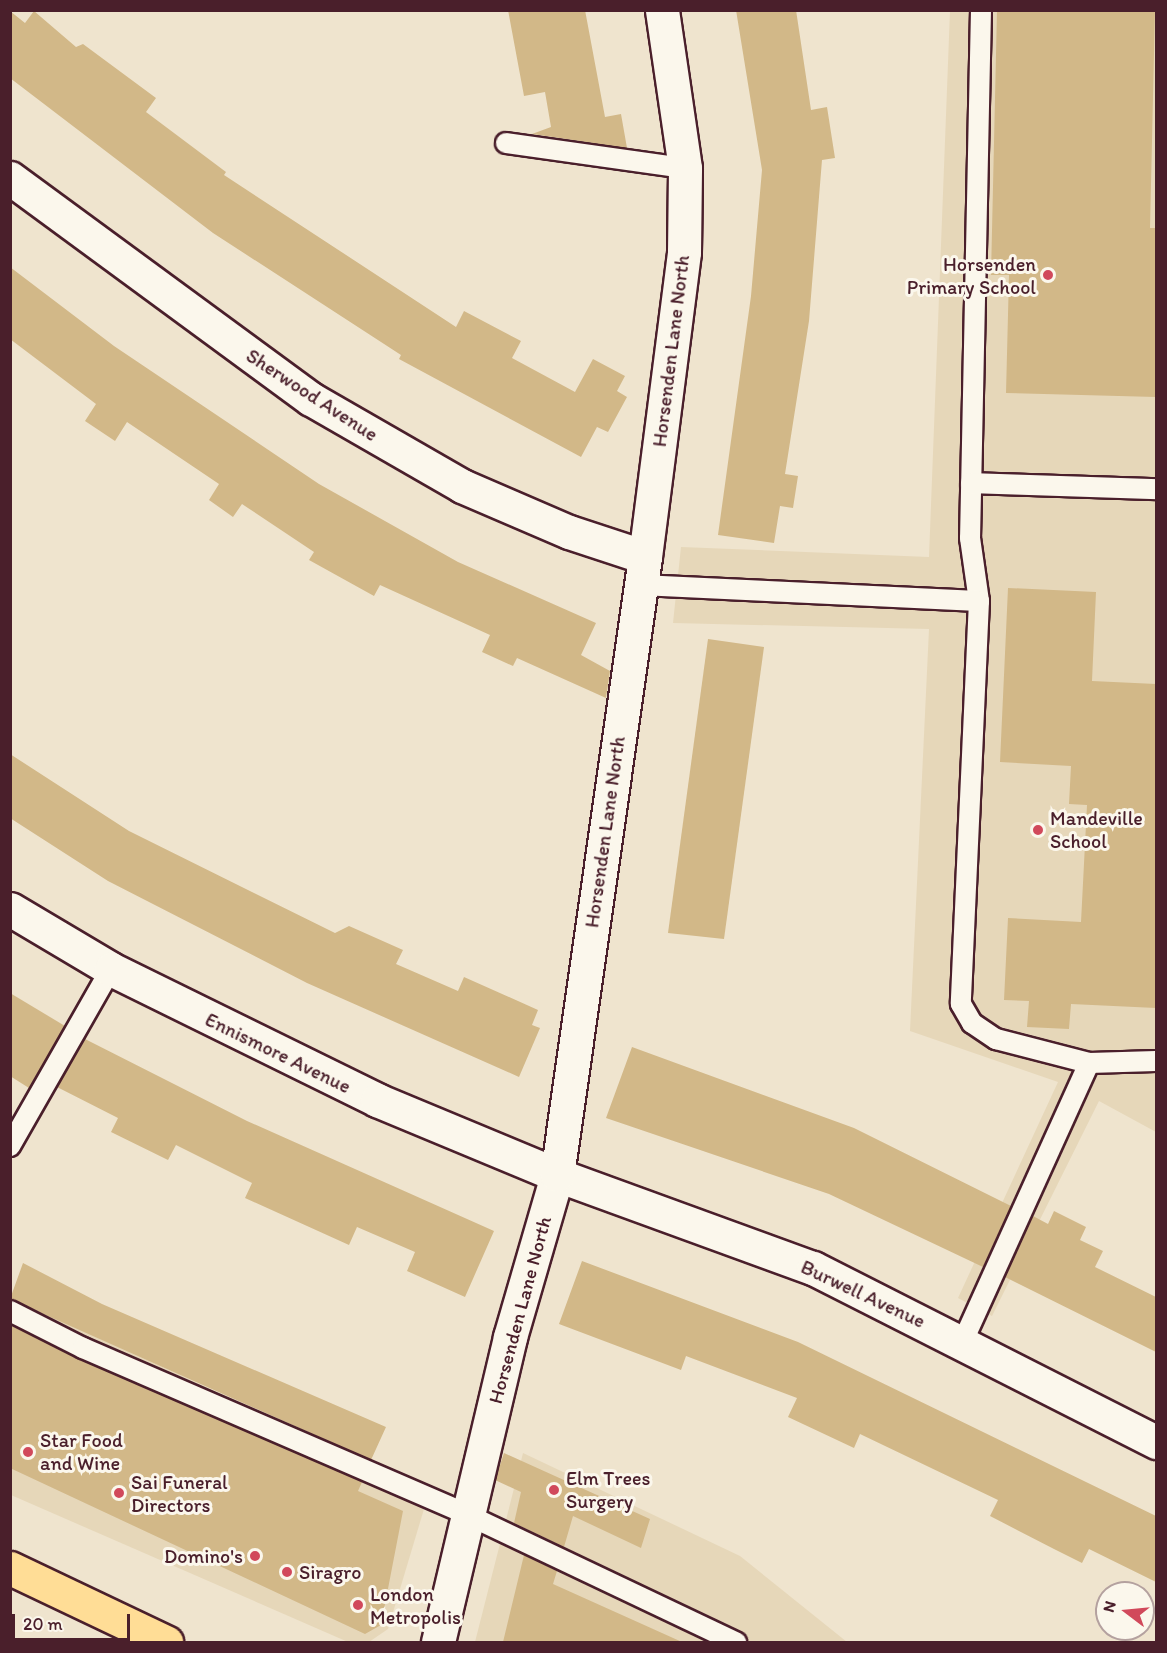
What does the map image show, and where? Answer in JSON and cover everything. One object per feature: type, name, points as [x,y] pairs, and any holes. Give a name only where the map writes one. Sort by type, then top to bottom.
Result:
[{"type":"main road","points":[[10,1568],[166,1642]]},
{"type":"street","name":"Horsenden Lane North","points":[[438,1642],[468,1515],[557,1175],[642,571],[684,252],[685,168],[662,10]]},
{"type":"street","name":"Sherwood Avenue","points":[[10,178],[311,399],[462,486],[568,532],[642,571]]},
{"type":"street","name":"Ennismore Avenue","points":[[10,909],[111,969],[377,1100],[557,1175]]},
{"type":"street","name":"Burwell Avenue","points":[[557,1175],[813,1268],[963,1341],[1156,1442]]},
{"type":"lane","points":[[981,10],[970,483],[970,538],[978,601],[961,1004],[972,1023],[996,1039],[1089,1063],[1156,1061]]},
{"type":"lane","points":[[506,143],[685,168]]},
{"type":"lane","points":[[970,483],[1156,489]]},
{"type":"lane","points":[[642,571],[978,601]]},
{"type":"lane","points":[[10,1146],[111,969]]},
{"type":"lane","points":[[963,1341],[1089,1063]]},
{"type":"lane","points":[[10,1311],[83,1348],[468,1515],[736,1642]]},
{"type":"shaded area","points":[[950,11],[1156,11],[1156,1132],[1099,1101],[992,1316],[958,1298],[1058,1082],[910,1031],[929,629],[673,623],[681,547],[929,557]]},
{"type":"shaded area","points":[[11,1298],[430,1489],[388,1629],[369,1642],[348,1642],[11,1495]]},
{"type":"shaded area","points":[[523,1453],[740,1556],[847,1642],[475,1642]]},
{"type":"building","points":[[508,10],[585,10],[605,117],[621,114],[627,148],[532,134],[551,127],[545,92],[524,96]]},
{"type":"building","points":[[736,10],[796,10],[811,110],[827,107],[835,158],[822,160],[809,321],[785,474],[798,476],[793,508],[780,506],[774,543],[718,535],[751,296],[762,170]]},
{"type":"building","points":[[997,10],[1155,10],[1150,228],[1156,228],[1156,397],[1006,393],[1009,275],[991,275]]},
{"type":"building","points":[[10,11],[25,23],[34,11],[76,47],[83,44],[156,98],[146,112],[226,172],[224,175],[456,327],[464,311],[521,341],[512,358],[575,392],[593,359],[625,376],[617,391],[627,397],[608,432],[597,427],[581,457],[399,359],[401,355],[213,233],[10,78]]},
{"type":"building","points":[[10,267],[114,346],[319,484],[458,562],[596,623],[581,655],[610,671],[606,698],[517,658],[513,666],[482,652],[490,635],[380,585],[374,596],[309,560],[314,552],[242,504],[233,517],[209,500],[219,484],[127,422],[115,441],[85,421],[96,404],[10,339]]},
{"type":"building","points":[[1008,588],[1096,592],[1092,681],[1156,684],[1156,1008],[1071,1004],[1069,1029],[1027,1027],[1029,1001],[1004,1000],[1008,918],[1081,922],[1087,805],[1069,804],[1071,766],[1000,762]]},
{"type":"building","points":[[708,639],[764,647],[724,939],[668,933]]},
{"type":"building","points":[[10,754],[129,831],[335,933],[349,926],[403,950],[396,964],[458,991],[464,977],[538,1010],[532,1025],[540,1028],[519,1077],[307,983],[108,881],[10,818]]},
{"type":"building","points":[[10,993],[65,1026],[29,1088],[10,1076]]},
{"type":"building","points":[[85,1039],[247,1121],[494,1231],[465,1297],[407,1271],[415,1252],[357,1227],[349,1245],[245,1198],[252,1183],[176,1145],[168,1160],[111,1132],[118,1118],[57,1087]]},
{"type":"building","points":[[632,1047],[854,1128],[1011,1206],[983,1267],[829,1194],[606,1118]]},
{"type":"building","points":[[1054,1211],[1086,1227],[1080,1240],[1103,1251],[1095,1267],[1156,1297],[1156,1352],[1005,1277],[1033,1216],[1048,1224]]},
{"type":"building","points":[[582,1261],[798,1342],[1156,1516],[1156,1582],[1089,1549],[1082,1563],[1054,1549],[990,1516],[998,1500],[860,1434],[854,1448],[788,1417],[797,1398],[686,1356],[681,1370],[559,1324]]},
{"type":"building","points":[[23,1263],[102,1304],[386,1427],[371,1460],[10,1299]]},
{"type":"building","points":[[10,1325],[362,1482],[358,1491],[403,1511],[381,1625],[365,1634],[10,1468]]},
{"type":"building","name":"Elm Trees Surgery","points":[[504,1453],[650,1519],[641,1548],[573,1516],[564,1547],[514,1523],[521,1492],[495,1480]]},
{"type":"building","points":[[524,1555],[557,1571],[553,1584],[682,1642],[503,1642]]},
{"type":"place","name":"Horsenden Primary School","points":[[1048,275]]},
{"type":"place","name":"Mandeville School","points":[[1038,830]]},
{"type":"place","name":"Star Food and Wine","points":[[28,1452]]},
{"type":"place","name":"Elm Trees Surgery","points":[[554,1490]]},
{"type":"place","name":"Sai Funeral Directors","points":[[119,1493]]},
{"type":"place","name":"Domino's","points":[[255,1556]]},
{"type":"place","name":"Siragro","points":[[287,1572]]},
{"type":"place","name":"London Metropolis","points":[[358,1605]]}]
